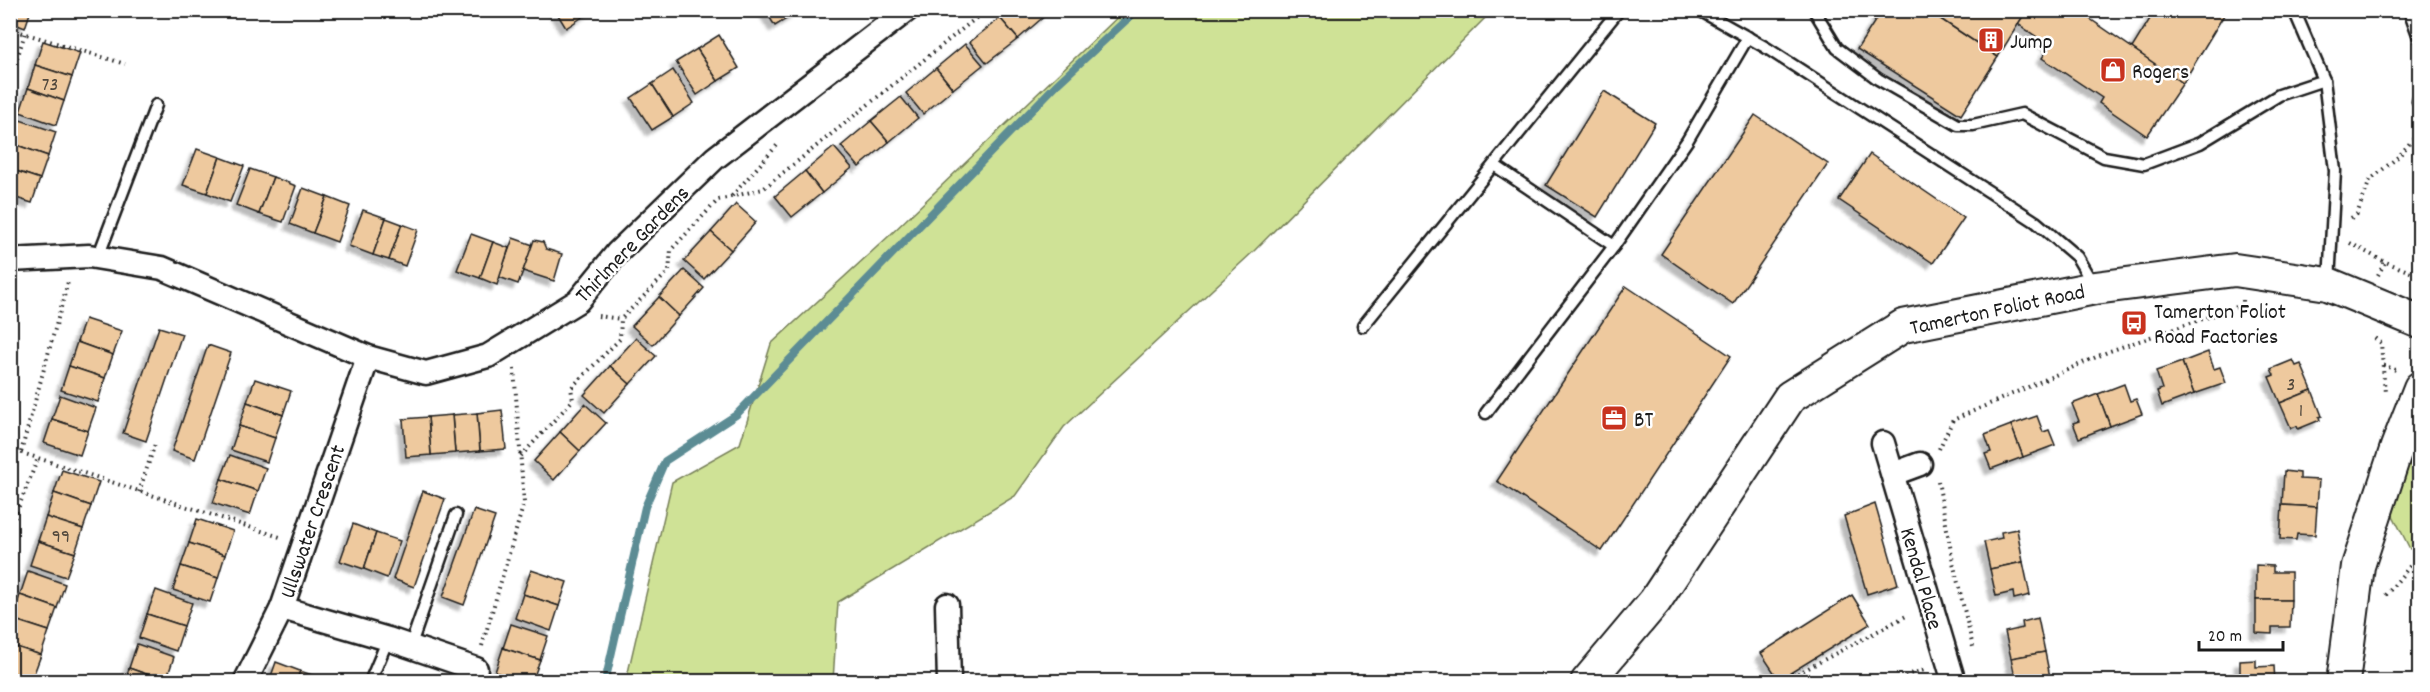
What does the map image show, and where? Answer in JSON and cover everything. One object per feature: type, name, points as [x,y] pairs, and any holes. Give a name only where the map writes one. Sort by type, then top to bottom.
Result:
[{"type":"main road","name":"Tamerton Foliot Road","points":[[1587,681],[1655,601],[1790,397],[1903,326],[2095,288],[2235,270],[2328,284],[2420,322]]},
{"type":"main road","points":[[2343,681],[2358,566],[2397,447],[2420,388]]},
{"type":"street","name":"Thirlmere Gardens","points":[[10,260],[98,257],[162,268],[368,357],[426,374],[488,356],[578,301],[617,253],[715,158],[907,10]]},
{"type":"street","name":"Ullswater Crescent","points":[[244,681],[282,608],[368,357]]},
{"type":"street","name":"Kendal Place","points":[[1883,443],[1954,681]]},
{"type":"street","points":[[1893,474],[1928,462]]},
{"type":"street","points":[[947,605],[949,681]]},
{"type":"street","points":[[282,608],[388,639],[476,669]]},
{"type":"lane","points":[[1363,326],[1619,10]]},
{"type":"lane","points":[[1699,10],[1748,37],[2036,222],[2077,257],[2095,288]]},
{"type":"lane","points":[[1814,10],[1837,48],[1878,79],[1958,125],[1974,126],[2022,114],[2104,157],[2144,164],[2200,143],[2279,95],[2324,80]]},
{"type":"lane","points":[[2294,10],[2324,80],[2335,171],[2328,284]]},
{"type":"lane","points":[[2409,10],[2420,40]]},
{"type":"lane","points":[[1486,413],[1614,246],[1687,141],[1748,37]]},
{"type":"lane","points":[[98,257],[156,105]]},
{"type":"lane","points":[[1494,165],[1614,246]]},
{"type":"lane","points":[[410,647],[456,515]]},
{"type":"lane","points":[[370,681],[388,639]]},
{"type":"path","points":[[521,456],[573,400],[571,388],[620,339],[621,319],[669,271],[670,250],[718,200],[763,189],[986,10]]},
{"type":"path","points":[[10,29],[125,64]]},
{"type":"path","points":[[10,81],[25,33]]},
{"type":"path","points":[[2420,139],[2415,137],[2400,156],[2370,180],[2356,214],[2331,232],[2385,262],[2415,274],[2420,271]]},
{"type":"path","points":[[21,452],[75,257]]},
{"type":"path","points":[[1973,648],[1928,462],[1953,420],[2110,351],[2243,304],[2245,291]]},
{"type":"path","points":[[476,669],[524,503],[512,342]]},
{"type":"path","points":[[139,492],[156,441]]},
{"type":"path","points":[[10,449],[303,545]]},
{"type":"path","points":[[10,529],[38,458]]},
{"type":"path","points":[[2380,602],[2420,554]]},
{"type":"path","points":[[1782,681],[1931,603]]},
{"type":"path","points":[[10,677],[27,681]]},
{"type":"green space","points":[[1124,11],[1492,11],[1255,250],[1064,427],[1015,496],[838,602],[833,681],[626,681],[672,482],[740,444],[771,344],[890,235]]},
{"type":"green space","points":[[2419,450],[2419,543],[2410,549],[2382,494]]},
{"type":"building","points":[[10,10],[31,10],[25,28],[10,22]]},
{"type":"building","points":[[555,10],[593,10],[566,28]]},
{"type":"building","points":[[765,10],[794,10],[796,13],[775,26]]},
{"type":"building","points":[[1009,10],[1044,10],[1047,14],[1018,39],[1000,18]]},
{"type":"building","points":[[1882,10],[1927,10],[1998,57],[1961,115],[1857,49]]},
{"type":"building","name":"Jump","points":[[1927,10],[2027,10],[1998,57]]},
{"type":"building","name":"Rogers","points":[[2027,10],[2077,10],[2183,83],[2147,136],[2099,103],[2102,98],[2042,58],[2050,46],[2018,24]]},
{"type":"building","points":[[2147,10],[2227,10],[2183,83],[2132,48],[2153,14]]},
{"type":"building","points":[[1000,18],[1018,39],[987,63],[970,42]]},
{"type":"building","points":[[719,35],[739,68],[718,81],[697,49]]},
{"type":"building","points":[[43,41],[80,53],[72,77],[35,65]]},
{"type":"building","points":[[965,44],[983,65],[953,89],[936,68]]},
{"type":"building","points":[[697,49],[718,81],[697,95],[676,62]]},
{"type":"building","points":[[35,65],[72,77],[64,101],[28,88]]},
{"type":"building","points":[[936,68],[953,89],[923,114],[906,93]]},
{"type":"building","points":[[673,70],[694,103],[673,117],[652,84]]},
{"type":"building","points":[[652,84],[673,117],[652,130],[631,98]]},
{"type":"building","points":[[28,88],[64,101],[56,125],[20,112]]},
{"type":"building","points":[[1604,91],[1655,123],[1597,217],[1546,185]]},
{"type":"building","points":[[901,97],[918,118],[889,142],[871,121]]},
{"type":"building","points":[[1755,115],[1828,164],[1733,304],[1661,254]]},
{"type":"building","points":[[20,120],[56,132],[48,156],[11,143]]},
{"type":"building","points":[[871,121],[889,142],[859,167],[841,146]]},
{"type":"building","points":[[11,143],[48,156],[40,179],[10,169]]},
{"type":"building","points":[[834,147],[852,168],[822,193],[805,171]]},
{"type":"building","points":[[197,149],[220,157],[207,193],[183,185]]},
{"type":"building","points":[[1870,154],[1964,218],[1933,263],[1839,200]]},
{"type":"building","points":[[220,157],[244,166],[230,202],[207,193]]},
{"type":"building","points":[[10,169],[40,179],[32,203],[10,196]]},
{"type":"building","points":[[250,169],[273,177],[259,214],[236,205]]},
{"type":"building","points":[[805,171],[822,193],[792,217],[775,196]]},
{"type":"building","points":[[273,177],[296,186],[283,222],[259,214]]},
{"type":"building","points":[[303,188],[327,197],[313,233],[290,224]]},
{"type":"building","points":[[327,197],[350,206],[337,242],[313,233]]},
{"type":"building","points":[[736,204],[756,222],[731,250],[711,232]]},
{"type":"building","points":[[363,210],[386,218],[373,255],[349,246]]},
{"type":"building","points":[[386,218],[402,224],[389,260],[373,255]]},
{"type":"building","points":[[402,224],[418,230],[405,266],[389,260]]},
{"type":"building","points":[[711,232],[731,250],[704,279],[684,261]]},
{"type":"building","points":[[471,234],[493,242],[480,278],[457,270]]},
{"type":"building","points":[[513,238],[533,245],[518,284],[499,277]]},
{"type":"building","points":[[534,240],[543,242],[546,249],[562,254],[554,281],[523,271]]},
{"type":"building","points":[[493,242],[509,248],[497,285],[480,278]]},
{"type":"building","points":[[684,270],[704,288],[679,316],[659,297]]},
{"type":"building","name":"BT","points":[[1626,286],[1731,356],[1602,551],[1497,481]]},
{"type":"building","points":[[659,297],[679,316],[653,345],[632,326]]},
{"type":"building","points":[[85,319],[122,331],[113,355],[77,342]]},
{"type":"building","points":[[159,327],[182,334],[146,441],[123,433]]},
{"type":"building","points":[[636,338],[656,356],[630,384],[610,366]]},
{"type":"building","points":[[77,342],[113,355],[105,378],[69,366]]},
{"type":"building","points":[[208,345],[231,353],[195,459],[172,451]]},
{"type":"building","points":[[2208,352],[2214,369],[2220,367],[2226,383],[2194,394],[2182,362]]},
{"type":"building","points":[[2293,360],[2296,366],[2301,364],[2312,390],[2280,403],[2269,377],[2274,375],[2271,369]]},
{"type":"building","points":[[2182,362],[2194,394],[2162,406],[2157,391],[2162,389],[2156,371]]},
{"type":"building","points":[[69,366],[105,378],[98,402],[61,390]]},
{"type":"building","points":[[610,366],[630,384],[604,413],[584,395]]},
{"type":"building","points":[[255,379],[291,391],[283,415],[247,402]]},
{"type":"building","points":[[2124,384],[2130,401],[2136,399],[2142,414],[2110,426],[2098,394]]},
{"type":"building","points":[[2312,390],[2322,416],[2319,417],[2320,420],[2298,429],[2297,426],[2291,428],[2280,403]]},
{"type":"building","points":[[2098,394],[2110,426],[2079,438],[2073,423],[2079,421],[2072,404]]},
{"type":"building","points":[[60,395],[96,408],[88,431],[52,419]]},
{"type":"building","points":[[247,402],[283,415],[275,438],[239,426]]},
{"type":"building","points":[[585,404],[606,423],[580,451],[560,432]]},
{"type":"building","points":[[502,410],[506,449],[480,451],[477,413]]},
{"type":"building","points":[[477,413],[480,451],[455,453],[452,415]]},
{"type":"building","points":[[452,415],[455,453],[431,455],[428,417]]},
{"type":"building","points":[[2037,416],[2043,432],[2049,430],[2055,445],[2023,457],[2011,425]]},
{"type":"building","points":[[428,417],[431,455],[406,457],[403,419]]},
{"type":"building","points":[[52,419],[88,431],[80,455],[44,443]]},
{"type":"building","points":[[2011,425],[2023,457],[1991,469],[1985,454],[1991,452],[1985,435]]},
{"type":"building","points":[[239,426],[275,438],[267,462],[231,450]]},
{"type":"building","points":[[560,432],[580,451],[554,480],[534,461]]},
{"type":"building","points":[[230,455],[266,468],[258,491],[221,479]]},
{"type":"building","points":[[62,470],[99,482],[91,506],[54,493]]},
{"type":"building","points":[[2284,471],[2300,473],[2300,479],[2319,480],[2317,507],[2282,505]]},
{"type":"building","points":[[221,479],[258,491],[250,515],[213,503]]},
{"type":"building","points":[[423,491],[445,499],[414,587],[393,579]]},
{"type":"building","points":[[54,493],[91,506],[83,529],[46,517]]},
{"type":"building","points":[[1875,504],[1898,584],[1867,594],[1844,516]]},
{"type":"building","points":[[2282,505],[2317,507],[2315,535],[2297,534],[2296,540],[2280,539]]},
{"type":"building","points":[[474,510],[495,517],[464,605],[443,597]]},
{"type":"building","points":[[46,517],[83,529],[75,553],[38,541]]},
{"type":"building","points":[[197,519],[233,531],[225,555],[189,543]]},
{"type":"building","points":[[353,524],[376,533],[364,569],[340,561]]},
{"type":"building","points":[[2017,529],[2023,562],[1990,569],[1984,542],[2002,538],[2001,532]]},
{"type":"building","points":[[376,533],[400,541],[387,578],[364,569]]},
{"type":"building","points":[[38,541],[75,553],[66,577],[30,565]]},
{"type":"building","points":[[189,543],[225,555],[218,578],[181,566]]},
{"type":"building","points":[[2023,562],[2030,595],[2014,599],[2013,592],[1996,596],[1990,569]]},
{"type":"building","points":[[2256,565],[2273,566],[2273,572],[2291,572],[2291,600],[2256,600]]},
{"type":"building","points":[[181,566],[218,578],[210,602],[173,590]]},
{"type":"building","points":[[531,570],[567,582],[559,606],[523,594]]},
{"type":"building","points":[[28,571],[65,584],[57,608],[20,595]]},
{"type":"building","points":[[156,590],[192,603],[184,626],[147,614]]},
{"type":"building","points":[[523,594],[559,606],[551,631],[515,618]]},
{"type":"building","points":[[20,595],[57,608],[49,631],[12,619]]},
{"type":"building","points":[[1852,595],[1870,624],[1779,680],[1761,653]]},
{"type":"building","points":[[2256,600],[2291,600],[2290,627],[2272,627],[2272,634],[2256,633]]},
{"type":"building","points":[[147,614],[184,626],[176,651],[139,638]]},
{"type":"building","points":[[2038,618],[2045,652],[2011,658],[2005,632],[2023,628],[2022,622]]},
{"type":"building","points":[[12,619],[49,631],[41,655],[10,645]]},
{"type":"building","points":[[511,624],[548,636],[540,660],[503,648]]},
{"type":"building","points":[[137,644],[174,657],[166,681],[129,668]]},
{"type":"building","points":[[10,645],[41,655],[32,679],[10,672]]},
{"type":"building","points":[[503,648],[540,660],[532,682],[524,682],[495,672]]},
{"type":"building","points":[[2045,652],[2051,682],[2016,682],[2011,658]]},
{"type":"building","points":[[2256,660],[2256,667],[2274,666],[2275,682],[2240,682],[2240,661]]},
{"type":"building","points":[[276,662],[300,671],[296,682],[269,682]]},
{"type":"building","points":[[129,668],[166,681],[125,682]]},
{"type":"building","points":[[300,671],[324,679],[323,682],[296,682]]},
{"type":"waterway","points":[[605,682],[645,507],[665,461],[736,415],[1056,85],[1137,10]]},
{"type":"place","name":"Jump","points":[[1991,40]]},
{"type":"place","name":"Rogers","points":[[2113,70]]},
{"type":"place","name":"Tamerton Foliot Road Factories","points":[[2134,323]]},
{"type":"place","name":"BT","points":[[1614,418]]}]
